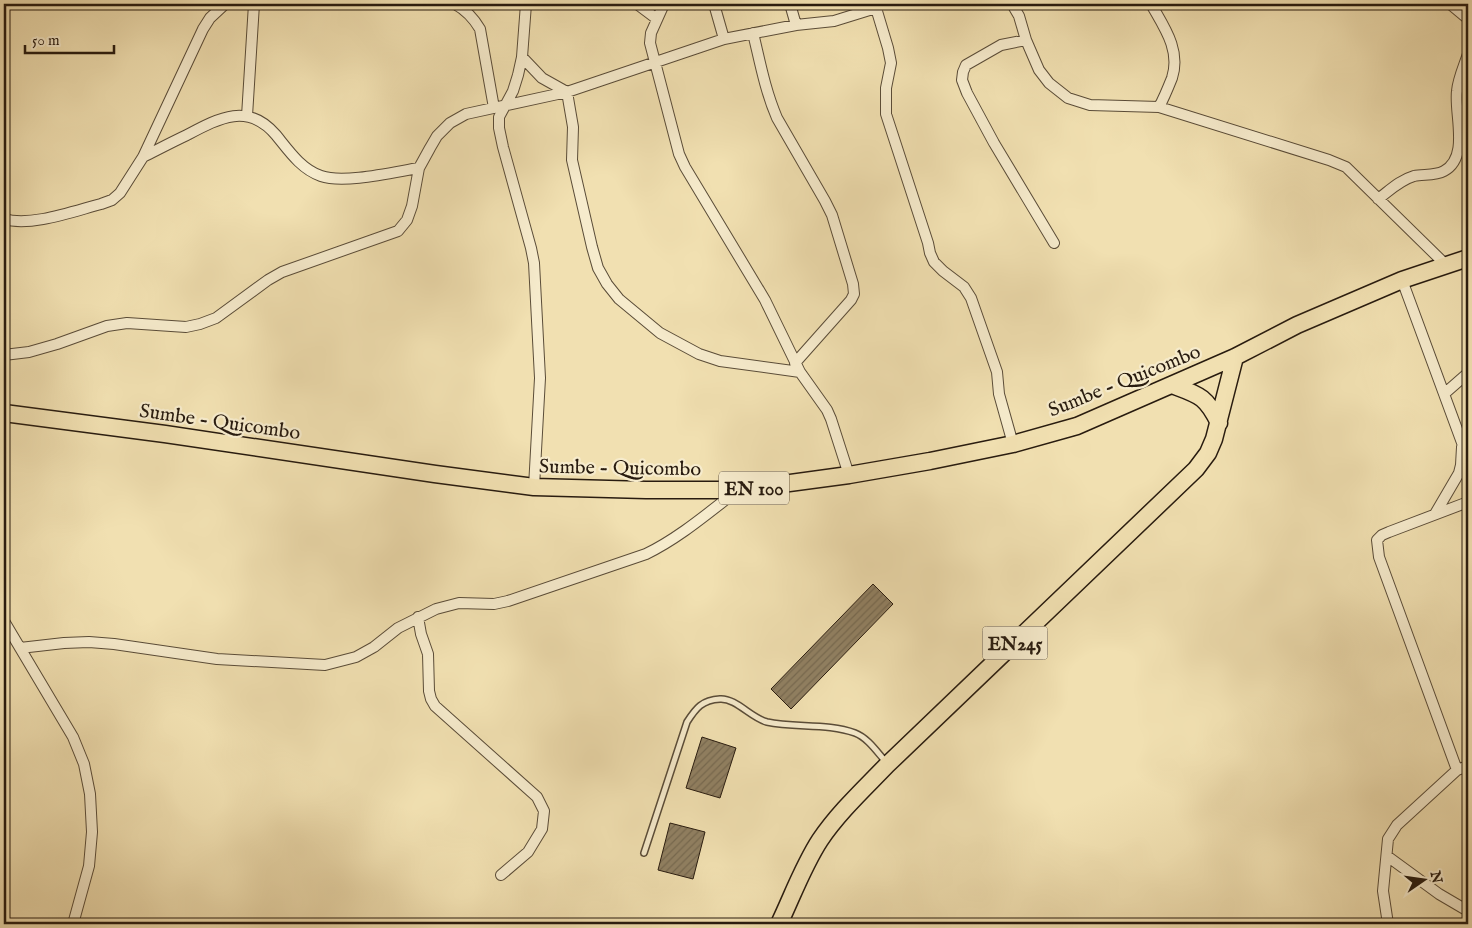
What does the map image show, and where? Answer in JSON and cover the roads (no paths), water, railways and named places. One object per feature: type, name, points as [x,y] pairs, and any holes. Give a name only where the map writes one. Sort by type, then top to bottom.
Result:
[{"type":"main road","name":"Sumbe - Quicombo","points":[[4,412],[534,487],[738,490],[849,475],[930,461],[1013,444],[1077,426],[1235,357],[1297,325],[1402,280],[1468,258]]},
{"type":"main road","name":"EN245","points":[[779,924],[820,841],[840,814],[888,765],[1196,469],[1208,453],[1214,439],[1235,357]]},
{"type":"main road","points":[[1172,385],[1201,397],[1211,407],[1219,424]]},
{"type":"street","points":[[4,219],[16,222],[30,222],[102,204],[112,200],[120,193],[143,157],[203,29],[210,18],[225,4]]},
{"type":"street","points":[[247,116],[254,4]]},
{"type":"street","points":[[455,4],[470,14],[480,29],[499,107],[499,128],[502,147],[534,264],[540,378],[534,487]]},
{"type":"street","points":[[499,107],[516,82],[522,57],[526,4]]},
{"type":"street","points":[[637,4],[657,19]]},
{"type":"street","points":[[664,4],[651,32],[650,43],[682,160],[765,300],[797,368],[827,410],[849,475]]},
{"type":"street","points":[[714,4],[724,38]]},
{"type":"street","points":[[790,4],[796,25]]},
{"type":"street","points":[[1012,4],[1019,16],[1026,40],[1039,70],[1049,83],[1068,98],[1090,105],[1160,107],[1346,167],[1446,265]]},
{"type":"street","points":[[1151,4],[1172,41],[1174,53],[1172,77],[1160,107]]},
{"type":"street","points":[[1450,4],[1468,19]]},
{"type":"street","points":[[4,355],[29,352],[107,326],[127,323],[186,327],[200,324],[216,318],[282,272],[398,231],[407,220],[412,206],[419,168],[437,136],[450,123],[466,114],[567,92],[724,38],[796,25],[834,21],[878,6],[891,63],[886,88],[886,114],[930,254],[934,262],[964,287],[971,298],[997,372],[999,394],[1013,444]]},
{"type":"street","points":[[754,33],[765,87],[776,118],[826,201],[853,284],[854,294],[851,300],[797,368]]},
{"type":"street","points":[[1026,40],[1001,45],[966,65],[962,80],[994,143],[1054,243]]},
{"type":"street","points":[[1378,199],[1404,180],[1415,176],[1445,171],[1454,162],[1459,150],[1460,136],[1456,104],[1457,89],[1468,54]]},
{"type":"street","points":[[522,57],[542,78],[567,92]]},
{"type":"street","points":[[567,92],[573,127],[572,160],[592,247],[598,268],[607,284],[619,299],[660,333],[699,354],[720,361],[797,368]]},
{"type":"street","points":[[143,157],[216,120],[230,116],[247,116],[267,125],[307,170],[322,177],[345,180],[419,168]]},
{"type":"street","points":[[1402,280],[1468,459]]},
{"type":"street","points":[[1444,394],[1468,374]]},
{"type":"street","points":[[1435,514],[1459,473],[1462,444]]},
{"type":"street","points":[[20,648],[90,642],[217,659],[325,666],[356,657],[374,647],[398,628],[436,609],[459,603],[494,604],[508,601],[646,554],[692,526],[738,490]]},
{"type":"street","points":[[1457,770],[1379,557],[1377,540],[1382,535],[1468,502]]},
{"type":"street","points":[[418,617],[421,634],[428,654],[429,691],[435,706],[537,797],[544,811],[542,829],[528,852],[500,875]]},
{"type":"street","points":[[4,622],[72,737],[84,764],[90,794],[92,832],[89,866],[73,924]]},
{"type":"street","points":[[1388,924],[1383,891],[1388,839],[1397,825],[1457,770],[1468,766]]},
{"type":"street","points":[[1387,856],[1439,894],[1468,911]]},
{"type":"lane","points":[[644,853],[687,722],[695,709],[704,702],[722,699],[730,700],[754,716],[768,722],[842,730],[857,734],[867,741],[888,765]]}]
